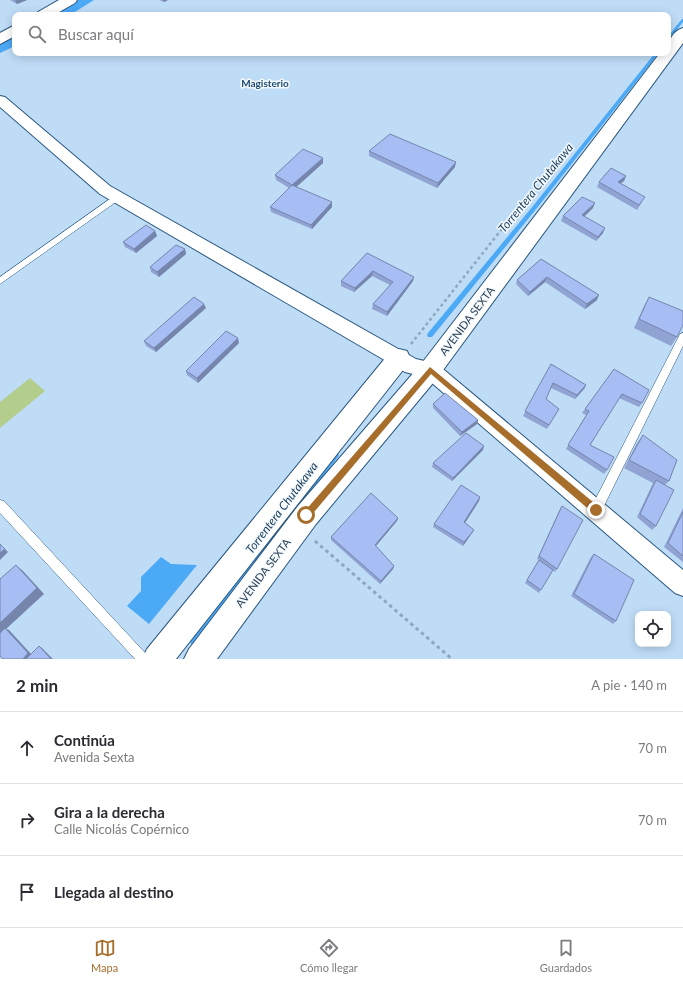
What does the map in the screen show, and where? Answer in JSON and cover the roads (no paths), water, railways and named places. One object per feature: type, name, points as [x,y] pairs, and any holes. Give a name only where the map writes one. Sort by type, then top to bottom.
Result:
[{"type":"street","points":[[48,12],[70,0]]},
{"type":"street","points":[[0,38],[12,32]]},
{"type":"street","name":"AVENIDA SEXTA","points":[[671,49],[682,36]]},
{"type":"street","name":"AVENIDA SEXTA","points":[[157,659],[414,364],[666,56]]},
{"type":"street","points":[[0,100],[105,190],[414,364],[596,510],[683,585]]},
{"type":"street","name":"AVENIDA SEXTA","points":[[199,659],[298,526],[414,364]]},
{"type":"lane","points":[[0,281],[117,197]]},
{"type":"lane","points":[[596,510],[683,337]]},
{"type":"lane","points":[[0,505],[143,659]]},
{"type":"water","points":[[161,557],[171,564],[197,565],[149,624],[127,606],[141,591],[141,577]]},
{"type":"waterway","points":[[65,12],[87,0]]},
{"type":"waterway","name":"Torrentera Chutakawa","points":[[671,35],[683,20]]},
{"type":"waterway","points":[[0,49],[12,42]]},
{"type":"waterway","name":"Torrentera Chutakawa","points":[[430,335],[535,207],[655,56]]},
{"type":"waterway","name":"Torrentera Chutakawa","points":[[194,641],[336,455]]},
{"type":"district","name":"Magisterio","points":[[265,83]]}]
